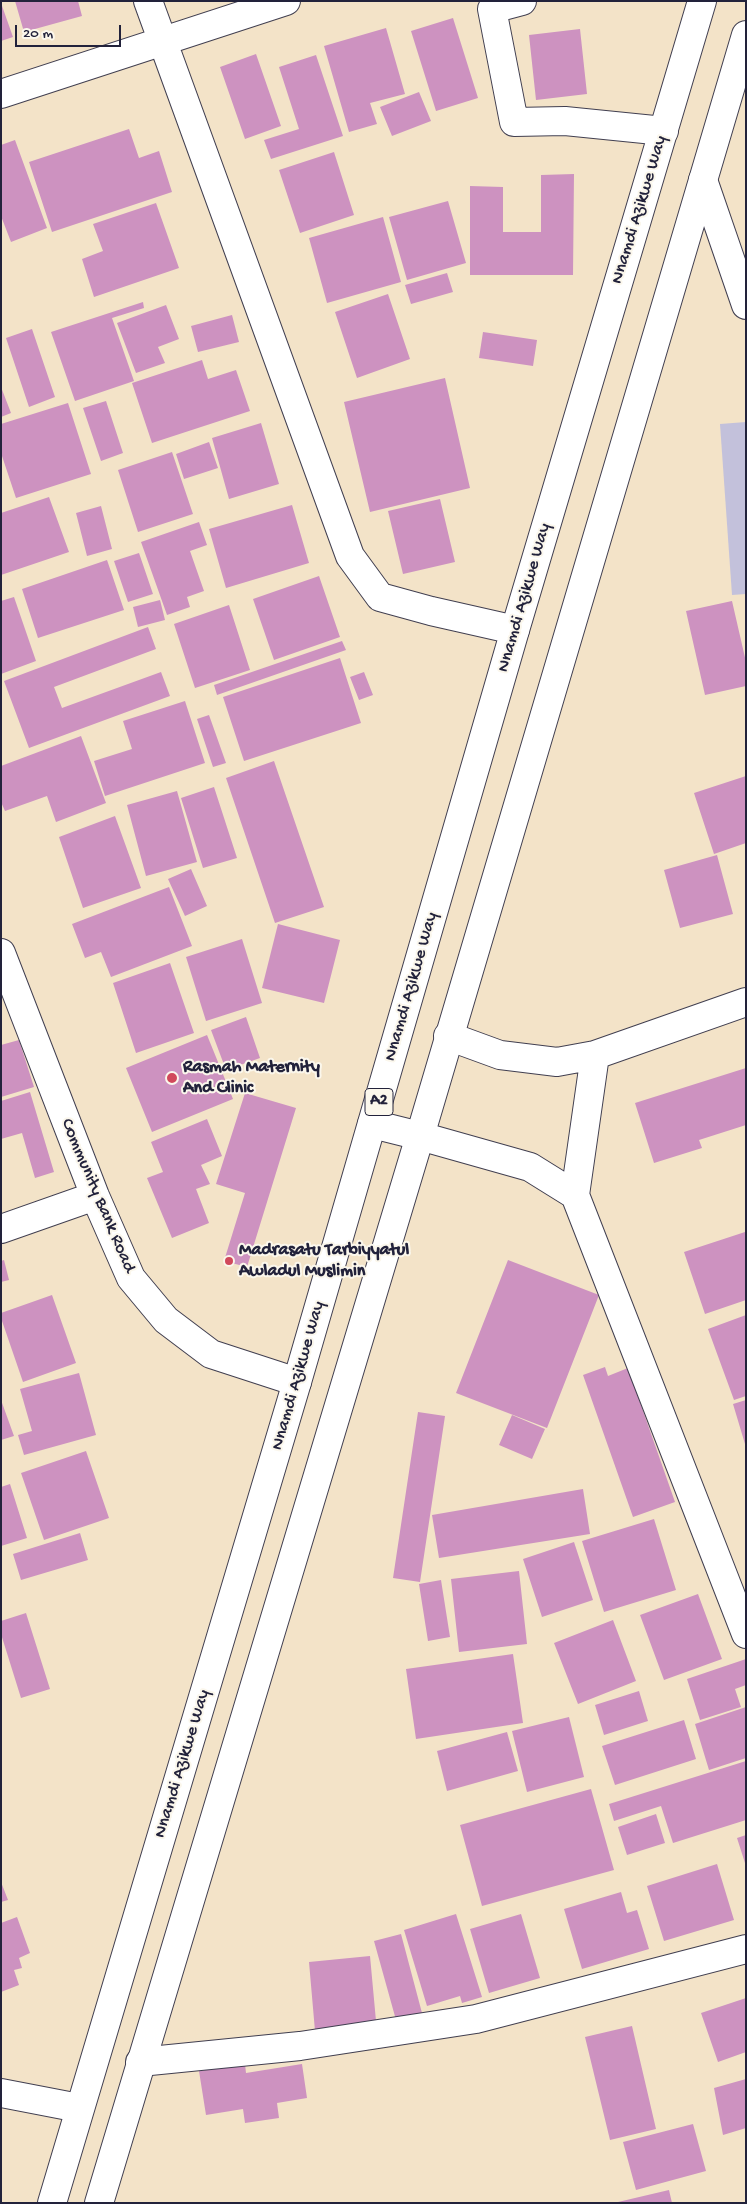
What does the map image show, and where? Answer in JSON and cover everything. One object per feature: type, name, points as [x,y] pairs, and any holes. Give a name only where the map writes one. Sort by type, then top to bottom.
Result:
[{"type":"main road","points":[[148,1],[350,556],[380,597],[515,630]]},
{"type":"main road","points":[[1,94],[286,1]]},
{"type":"main road","points":[[522,1],[492,9],[514,122],[565,121],[664,131]]},
{"type":"main road","name":"Nnamdi Azikwe Way","points":[[52,2203],[297,1382],[515,630],[702,1]]},
{"type":"main road","points":[[99,2203],[420,1136],[448,1036],[746,35]]},
{"type":"main road","points":[[703,180],[746,305]]},
{"type":"main road","name":"Community Bank Road","points":[[1,953],[95,1196],[131,1278],[166,1320],[211,1354],[297,1382]]},
{"type":"main road","points":[[448,1036],[500,1055],[557,1062],[595,1055],[746,1002]]},
{"type":"main road","points":[[595,1055],[575,1195],[746,1634]]},
{"type":"main road","points":[[372,1124],[530,1167],[575,1195]]},
{"type":"main road","points":[[1,1229],[95,1196]]},
{"type":"main road","points":[[140,2062],[300,2046],[476,2019],[746,1949]]},
{"type":"main road","points":[[1,2092],[79,2108]]},
{"type":"shaded area","points":[[746,422],[746,594],[732,595],[720,424]]},
{"type":"building","points":[[15,1],[78,1],[82,16],[24,32]]},
{"type":"building","points":[[1,3],[13,37],[1,41]]},
{"type":"building","points":[[453,18],[478,98],[436,111],[411,31]]},
{"type":"building","points":[[386,28],[405,94],[370,103],[377,124],[349,132],[324,46]]},
{"type":"building","points":[[580,29],[587,94],[536,100],[529,35]]},
{"type":"building","points":[[256,54],[281,126],[245,139],[220,67]]},
{"type":"building","points":[[316,55],[343,136],[271,159],[264,140],[299,129],[279,67]]},
{"type":"building","points":[[419,92],[431,121],[392,136],[380,107]]},
{"type":"building","points":[[129,129],[139,158],[159,151],[172,192],[52,232],[29,162]]},
{"type":"building","points":[[15,140],[47,228],[11,242],[1,216],[1,145]]},
{"type":"building","points":[[334,152],[354,215],[300,233],[279,170]]},
{"type":"building","points":[[574,174],[573,275],[470,275],[470,186],[503,187],[503,232],[541,232],[541,175]]},
{"type":"building","points":[[448,201],[466,263],[407,280],[389,217]]},
{"type":"building","points":[[156,203],[179,268],[94,297],[82,259],[103,251],[93,224]]},
{"type":"building","points":[[383,217],[401,282],[327,303],[309,238]]},
{"type":"building","points":[[447,273],[453,292],[411,304],[405,285]]},
{"type":"building","points":[[388,294],[410,359],[357,378],[335,312]]},
{"type":"building","points":[[143,302],[144,308],[112,318],[134,381],[75,401],[51,332]]},
{"type":"building","points":[[166,305],[179,339],[158,347],[165,363],[136,373],[117,323]]},
{"type":"building","points":[[232,315],[239,342],[198,352],[191,326]]},
{"type":"building","points":[[32,329],[55,397],[29,407],[6,338]]},
{"type":"building","points":[[483,332],[537,340],[533,366],[479,358]]},
{"type":"building","points":[[202,360],[208,379],[236,370],[250,411],[152,443],[132,383]]},
{"type":"building","points":[[445,378],[470,488],[370,512],[344,402]]},
{"type":"building","points":[[1,387],[11,413],[1,417]]},
{"type":"building","points":[[106,401],[123,453],[101,461],[83,408]]},
{"type":"building","points":[[68,403],[91,474],[16,498],[1,453],[1,424]]},
{"type":"building","points":[[261,423],[279,484],[229,499],[212,438]]},
{"type":"building","points":[[209,442],[218,468],[184,479],[176,454]]},
{"type":"building","points":[[172,452],[193,514],[138,532],[118,470]]},
{"type":"building","points":[[49,497],[69,552],[1,575],[1,513]]},
{"type":"building","points":[[440,499],[455,562],[403,574],[388,511]]},
{"type":"building","points":[[292,505],[309,563],[226,588],[209,529]]},
{"type":"building","points":[[101,506],[112,549],[87,556],[76,513]]},
{"type":"building","points":[[199,522],[207,545],[190,551],[204,591],[187,597],[190,607],[167,615],[141,542]]},
{"type":"building","points":[[139,553],[153,594],[128,602],[114,561]]},
{"type":"building","points":[[107,560],[124,610],[38,638],[22,589]]},
{"type":"building","points":[[319,576],[340,637],[274,660],[253,599]]},
{"type":"building","points":[[14,597],[36,661],[1,674],[1,601]]},
{"type":"building","points":[[160,600],[165,620],[138,627],[133,607]]},
{"type":"building","points":[[732,601],[746,662],[746,686],[705,695],[686,611]]},
{"type":"building","points":[[229,605],[250,670],[195,688],[174,624]]},
{"type":"building","points":[[148,627],[156,649],[54,687],[62,708],[161,672],[170,696],[29,748],[4,681]]},
{"type":"building","points":[[342,641],[346,650],[217,695],[214,685]]},
{"type":"building","points":[[340,658],[361,723],[244,761],[223,697]]},
{"type":"building","points":[[364,672],[373,695],[359,700],[350,677]]},
{"type":"building","points":[[185,701],[205,763],[105,796],[94,761],[132,749],[123,721]]},
{"type":"building","points":[[209,715],[226,763],[213,767],[197,719]]},
{"type":"building","points":[[81,736],[106,803],[56,822],[47,796],[5,811],[1,802],[1,766]]},
{"type":"building","points":[[274,761],[324,907],[275,923],[226,778]]},
{"type":"building","points":[[746,776],[746,843],[714,854],[694,793]]},
{"type":"building","points":[[214,787],[237,858],[203,868],[181,798]]},
{"type":"building","points":[[177,791],[197,862],[146,876],[127,805]]},
{"type":"building","points":[[115,816],[141,888],[83,908],[59,837]]},
{"type":"building","points":[[717,855],[733,914],[680,928],[664,870]]},
{"type":"building","points":[[191,869],[207,906],[185,916],[168,879]]},
{"type":"building","points":[[169,887],[192,946],[111,977],[101,952],[85,958],[72,924]]},
{"type":"building","points":[[278,924],[340,940],[324,1003],[262,988]]},
{"type":"building","points":[[242,939],[262,1003],[206,1021],[186,957]]},
{"type":"building","points":[[170,963],[194,1033],[136,1053],[113,983]]},
{"type":"building","points":[[246,1017],[260,1058],[226,1070],[211,1030]]},
{"type":"building","points":[[207,1035],[233,1099],[152,1132],[126,1068]]},
{"type":"building","points":[[19,1040],[34,1087],[1,1097],[1,1045]]},
{"type":"building","points":[[746,1068],[746,1125],[699,1140],[702,1148],[654,1163],[635,1103]]},
{"type":"building","points":[[30,1092],[54,1172],[35,1178],[22,1133],[1,1139],[1,1101]]},
{"type":"building","points":[[245,1093],[296,1108],[247,1267],[224,1261],[245,1193],[216,1184]]},
{"type":"building","points":[[207,1119],[222,1156],[201,1165],[210,1184],[196,1189],[209,1223],[172,1238],[147,1178],[163,1172],[151,1142]]},
{"type":"building","points":[[745,1232],[746,1300],[705,1314],[684,1252]]},
{"type":"building","points":[[4,1260],[9,1280],[1,1282],[1,1261]]},
{"type":"building","points":[[508,1260],[599,1295],[547,1428],[456,1393]]},
{"type":"building","points":[[52,1295],[76,1363],[23,1382],[1,1318],[1,1313]]},
{"type":"building","points":[[746,1315],[746,1396],[734,1400],[708,1329]]},
{"type":"building","points":[[605,1367],[608,1376],[628,1368],[675,1502],[633,1517],[583,1375]]},
{"type":"building","points":[[79,1373],[96,1435],[24,1455],[18,1435],[32,1431],[20,1389]]},
{"type":"building","points":[[1,1400],[14,1436],[1,1440]]},
{"type":"building","points":[[746,1400],[746,1444],[745,1444],[733,1404]]},
{"type":"building","points":[[418,1412],[445,1416],[420,1582],[393,1578]]},
{"type":"building","points":[[512,1415],[545,1429],[532,1459],[499,1445]]},
{"type":"building","points":[[86,1451],[109,1518],[44,1540],[21,1473]]},
{"type":"building","points":[[10,1484],[27,1538],[1,1546],[1,1487]]},
{"type":"building","points":[[583,1489],[590,1534],[439,1558],[432,1515]]},
{"type":"building","points":[[654,1519],[676,1590],[604,1612],[582,1541]]},
{"type":"building","points":[[80,1533],[88,1560],[21,1580],[13,1554]]},
{"type":"building","points":[[574,1542],[593,1600],[542,1617],[523,1559]]},
{"type":"building","points":[[519,1571],[527,1644],[459,1652],[451,1579]]},
{"type":"building","points":[[441,1580],[450,1637],[428,1641],[419,1584]]},
{"type":"building","points":[[698,1594],[722,1659],[664,1680],[640,1615]]},
{"type":"building","points":[[26,1613],[50,1689],[21,1698],[1,1634],[1,1621]]},
{"type":"building","points":[[613,1620],[636,1681],[578,1704],[554,1643]]},
{"type":"building","points":[[513,1654],[523,1723],[416,1739],[406,1669]]},
{"type":"building","points":[[746,1659],[746,1685],[735,1689],[741,1707],[700,1720],[687,1679]]},
{"type":"building","points":[[639,1691],[648,1721],[604,1735],[595,1705]]},
{"type":"building","points":[[746,1707],[746,1758],[709,1770],[695,1724]]},
{"type":"building","points":[[569,1717],[584,1777],[527,1792],[512,1731]]},
{"type":"building","points":[[684,1720],[696,1759],[615,1785],[602,1746]]},
{"type":"building","points":[[507,1732],[518,1771],[447,1791],[437,1751]]},
{"type":"building","points":[[746,1761],[746,1820],[673,1843],[661,1806],[614,1821],[609,1804]]},
{"type":"building","points":[[591,1789],[614,1870],[482,1906],[460,1825]]},
{"type":"building","points":[[656,1814],[665,1843],[627,1855],[618,1827]]},
{"type":"building","points":[[746,1835],[746,1863],[745,1863],[737,1838]]},
{"type":"building","points":[[717,1864],[734,1920],[664,1941],[647,1886]]},
{"type":"building","points":[[1,1882],[8,1900],[1,1902]]},
{"type":"building","points":[[621,1892],[627,1913],[637,1910],[649,1949],[582,1969],[564,1909]]},
{"type":"building","points":[[456,1914],[482,1997],[462,2003],[460,1996],[427,2006],[404,1930]]},
{"type":"building","points":[[521,1914],[540,1978],[489,1993],[470,1929]]},
{"type":"building","points":[[17,1917],[30,1953],[19,1958],[22,1968],[14,1970],[19,1985],[1,1992],[1,1923]]},
{"type":"building","points":[[401,1934],[422,2013],[396,2020],[374,1941]]},
{"type":"building","points":[[370,1956],[376,2021],[315,2031],[309,1962]]},
{"type":"building","points":[[746,1998],[746,2052],[718,2062],[701,2013]]},
{"type":"building","points":[[632,2026],[656,2129],[610,2140],[585,2037]]},
{"type":"building","points":[[245,2064],[246,2073],[302,2064],[307,2098],[277,2103],[279,2118],[245,2123],[243,2109],[206,2115],[199,2071]]},
{"type":"building","points":[[746,2079],[746,2128],[723,2135],[714,2088]]},
{"type":"building","points":[[693,2124],[706,2171],[636,2190],[623,2142]]},
{"type":"building","points":[[669,2190],[672,2203],[618,2203],[618,2202]]},
{"type":"place","name":"Rasmah Maternity And Clinic","points":[[172,1078]]},
{"type":"place","name":"Madrasatu Tarbiyyatul Awladul Muslimin","points":[[229,1261]]}]
